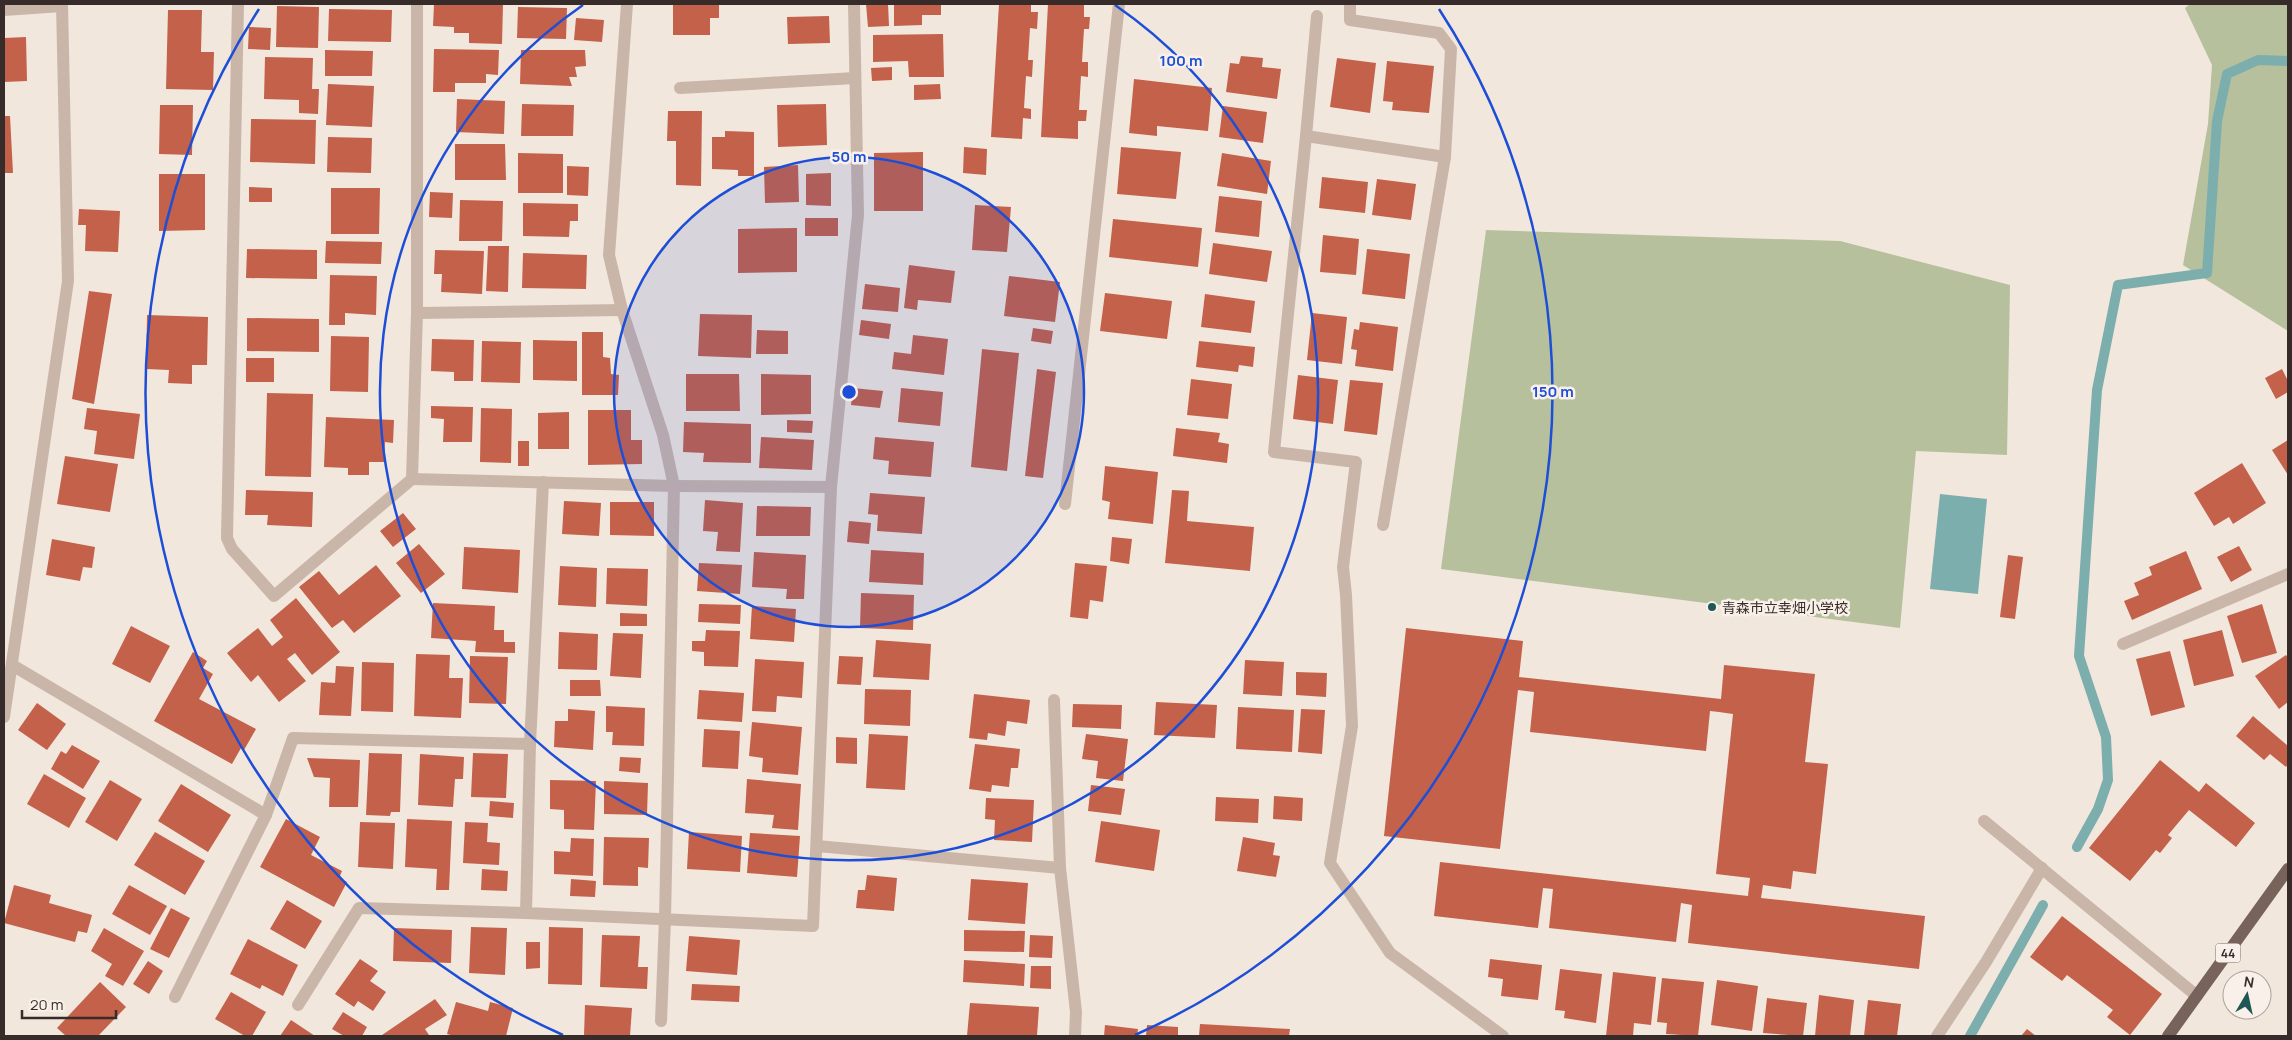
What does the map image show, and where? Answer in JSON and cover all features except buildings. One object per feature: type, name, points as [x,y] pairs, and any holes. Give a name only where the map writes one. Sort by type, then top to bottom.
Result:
[{"type":"main road","name":"44","points":[[2168,1036],[2288,869]]},
{"type":"street","points":[[238,4],[227,538],[232,549],[274,596],[412,479],[674,486],[831,487]]},
{"type":"street","points":[[412,479],[417,313],[417,4]]},
{"type":"street","points":[[627,4],[609,255],[622,310],[663,434],[674,486],[665,919],[661,1021]]},
{"type":"street","points":[[298,1005],[360,908],[526,913],[813,926],[831,487],[858,215],[854,4]]},
{"type":"street","points":[[1065,504],[1119,4]]},
{"type":"street","points":[[1350,4],[1350,20],[1439,33],[1451,49],[1445,157],[1383,525]]},
{"type":"street","points":[[4,10],[62,5],[68,280],[4,717]]},
{"type":"street","points":[[1317,16],[1274,452],[1356,462],[1343,567],[1352,726],[1330,863],[1390,953],[1503,1036]]},
{"type":"street","points":[[680,88],[855,78]]},
{"type":"street","points":[[1306,136],[1445,157]]},
{"type":"street","points":[[417,313],[622,310]]},
{"type":"street","points":[[526,913],[530,744],[543,482]]},
{"type":"street","points":[[2123,644],[2288,574]]},
{"type":"street","points":[[12,665],[266,815]]},
{"type":"street","points":[[1054,700],[1060,868],[1076,1012],[1075,1036]]},
{"type":"street","points":[[174,997],[266,815],[293,738],[530,744]]},
{"type":"street","points":[[1984,821],[2197,996]]},
{"type":"street","points":[[817,846],[1060,868]]},
{"type":"street","points":[[1937,1036],[1986,962],[2042,868]]},
{"type":"green space","points":[[2190,4],[2288,4],[2288,331],[2183,265],[2208,124],[2212,65],[2185,8]]},
{"type":"green space","points":[[1486,230],[1840,241],[2010,285],[2007,455],[1916,451],[1900,628],[1441,569]]},
{"type":"water","points":[[1940,494],[1987,499],[1978,594],[1930,589]]},
{"type":"waterway","points":[[2077,847],[2098,809],[2108,780],[2106,737],[2079,656],[2097,390],[2118,285],[2207,273],[2217,121],[2227,74],[2258,60],[2288,61]]},
{"type":"waterway","points":[[1970,1036],[2043,905]]},
{"type":"place","name":"青森市立幸畑小学校","points":[[1712,607]]}]
